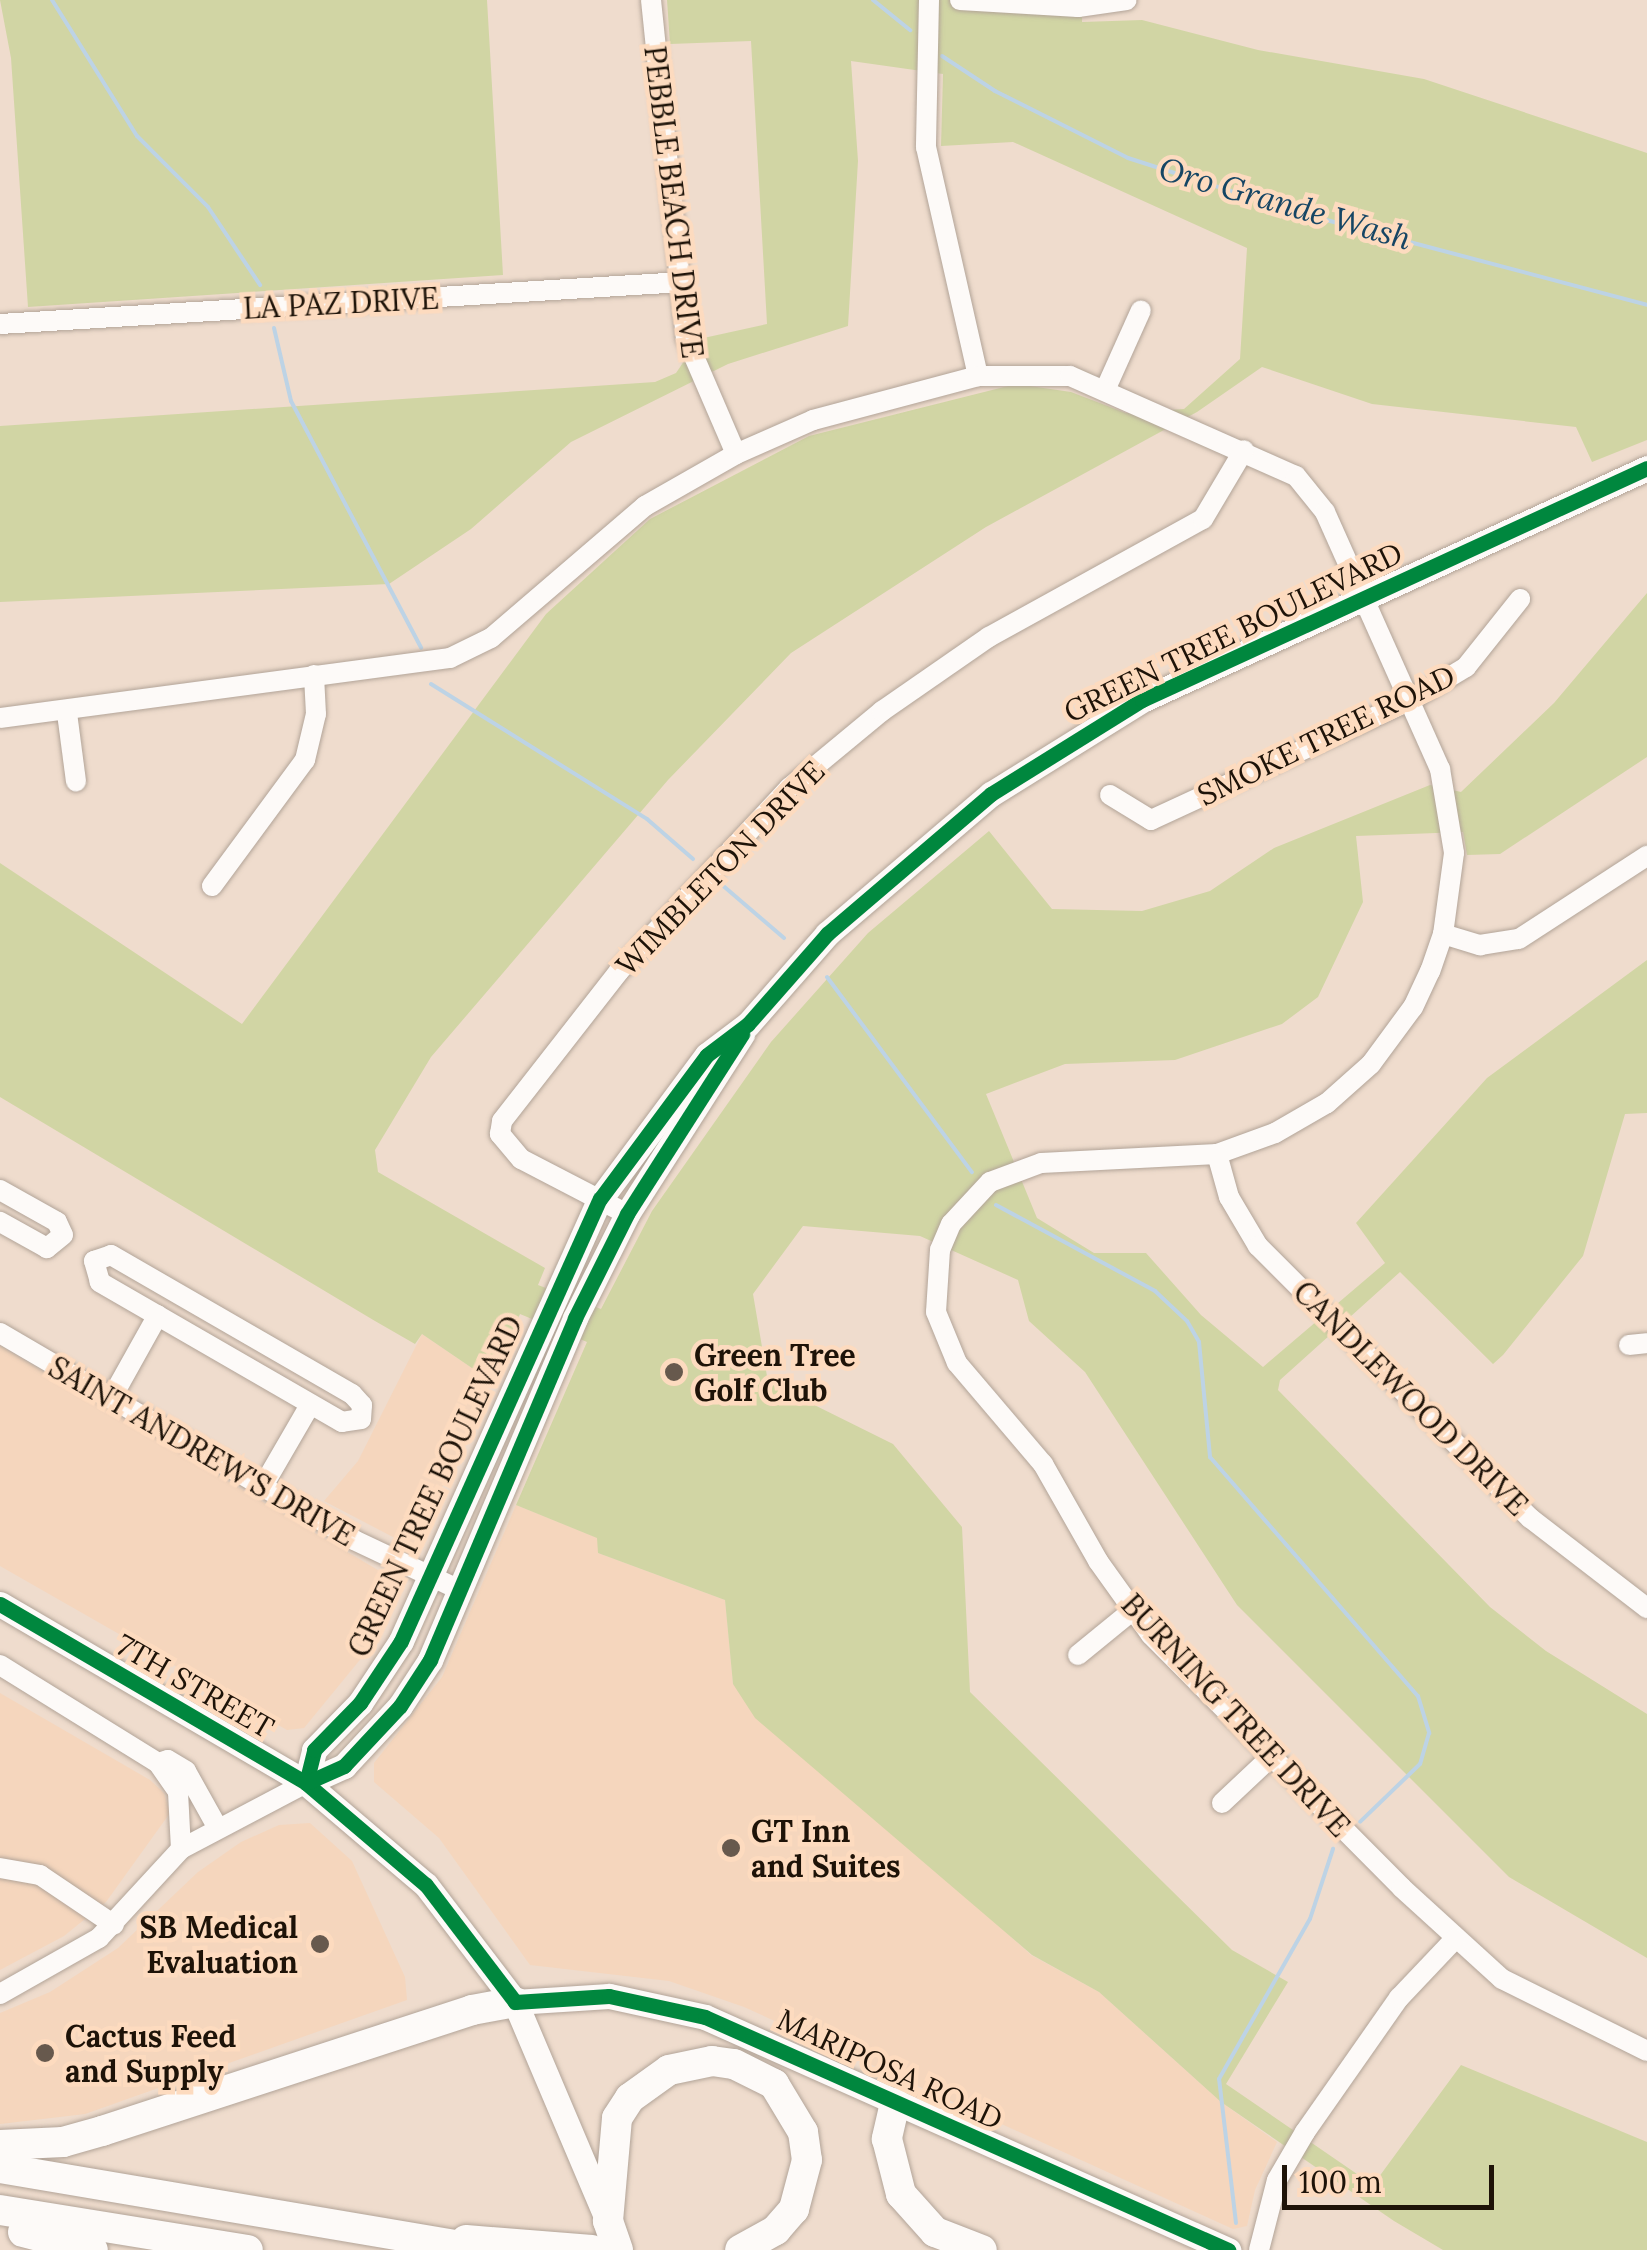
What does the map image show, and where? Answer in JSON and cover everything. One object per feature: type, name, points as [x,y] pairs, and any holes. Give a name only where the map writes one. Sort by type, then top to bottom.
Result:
[{"type":"highway","points":[[0,2145],[76,2138],[472,2010],[515,2002]]},
{"type":"highway","points":[[613,2236],[610,2138],[630,2098],[686,2063],[734,2064],[774,2084],[803,2132],[806,2160],[794,2209],[776,2230],[740,2250]]},
{"type":"highway","points":[[895,2103],[887,2139],[901,2194],[934,2232],[982,2250]]},
{"type":"highway","points":[[0,2168],[486,2250]]},
{"type":"highway","points":[[0,2210],[248,2250]]},
{"type":"highway","points":[[0,2228],[93,2250]]},
{"type":"highway","points":[[384,2233],[592,2250]]},
{"type":"main road","name":"GREEN TREE BOULEVARD","points":[[306,1783],[344,1766],[400,1706],[430,1660],[575,1318],[628,1214],[748,1024],[828,934],[991,794],[1142,700],[1647,468]]},
{"type":"main road","name":"GREEN TREE BOULEVARD","points":[[306,1783],[314,1750],[384,1670],[600,1199],[707,1055],[748,1024]]},
{"type":"main road","name":"7TH STREET","points":[[0,1604],[306,1783],[426,1884],[515,2002],[613,2236]]},
{"type":"main road","name":"MARIPOSA ROAD","points":[[515,2002],[609,1996],[656,2001],[1228,2250]]},
{"type":"street","name":"PEBBLE BEACH DRIVE","points":[[651,0],[661,145],[679,224],[692,363],[736,454]]},
{"type":"street","points":[[929,0],[926,148],[978,376]]},
{"type":"street","points":[[960,0],[1078,7],[1127,0]]},
{"type":"street","name":"LA PAZ DRIVE","points":[[0,324],[682,282]]},
{"type":"street","points":[[1106,388],[1141,310]]},
{"type":"street","name":"BURNING TREE DRIVE","points":[[0,718],[66,713],[314,675],[419,666],[470,649],[645,506],[736,454],[813,420],[978,376],[1046,372],[1106,388],[1244,450],[1312,491],[1412,700],[1452,821],[1452,888],[1442,934],[1414,1007],[1372,1064],[1302,1119],[1217,1154],[1015,1170],[971,1198],[951,1224],[936,1264],[936,1312],[945,1342],[1043,1464],[1133,1610],[1272,1756],[1454,1939],[1502,1979],[1647,2051]]},
{"type":"street","name":"WIMBLETON DRIVE","points":[[628,1214],[521,1159],[500,1134],[502,1121],[619,971],[789,788],[868,722],[989,636],[1203,519],[1244,450]]},
{"type":"street","name":"SMOKE TREE ROAD","points":[[1110,796],[1151,820],[1412,700],[1466,667],[1520,600]]},
{"type":"street","points":[[212,886],[304,760],[316,714],[314,675]]},
{"type":"street","points":[[66,713],[76,782]]},
{"type":"street","points":[[1442,934],[1480,945],[1519,939],[1644,865]]},
{"type":"street","name":"CANDLEWOOD DRIVE","points":[[1217,1154],[1228,1198],[1258,1246],[1530,1518],[1647,1608]]},
{"type":"street","points":[[0,1190],[57,1222],[63,1235],[58,1245],[48,1248],[0,1222]]},
{"type":"street","points":[[111,1256],[339,1386],[359,1399],[362,1412],[346,1424],[310,1405],[100,1282],[92,1267],[96,1258],[111,1256]]},
{"type":"street","points":[[112,1398],[158,1314]]},
{"type":"street","name":"SAINT ANDREW'S DRIVE","points":[[0,1333],[263,1486],[460,1590]]},
{"type":"street","points":[[263,1486],[310,1405]]},
{"type":"street","points":[[1078,1655],[1133,1610]]},
{"type":"street","points":[[0,1664],[158,1762],[178,1792],[181,1850]]},
{"type":"street","points":[[1222,1803],[1272,1756]]},
{"type":"street","points":[[158,1762],[168,1760],[186,1771],[216,1826]]},
{"type":"street","points":[[0,1994],[72,1958],[114,1925],[181,1850],[216,1826],[306,1783]]},
{"type":"street","points":[[0,1868],[40,1876],[114,1925]]},
{"type":"street","points":[[1259,2250],[1278,2180],[1305,2132],[1400,1998],[1454,1939]]},
{"type":"shaded area","points":[[422,1334],[491,1381],[414,1548],[324,1501],[358,1461]]},
{"type":"shaded area","points":[[0,1346],[393,1579],[396,1593],[368,1650],[304,1728],[287,1730],[0,1566]]},
{"type":"shaded area","points":[[516,1505],[598,1538],[598,1553],[725,1600],[733,1684],[1031,1955],[1099,1992],[1221,2102],[1277,2142],[1255,2190],[1247,2226],[1233,2229],[744,2007],[669,1981],[530,1965],[439,1838],[374,1782],[374,1763],[442,1677]]},
{"type":"shaded area","points":[[0,1693],[150,1780],[164,1793],[170,1813],[106,1902],[64,1936],[0,1970]]},
{"type":"shaded area","points":[[310,1823],[352,1861],[405,1977],[407,2000],[85,2114],[0,2124],[0,2013],[50,1992],[118,1948],[198,1872],[241,1842],[279,1825]]},
{"type":"green space","points":[[0,0],[487,0],[503,275],[28,307],[11,58]]},
{"type":"green space","points":[[667,0],[1082,0],[1082,22],[1142,20],[1258,50],[1424,79],[1647,153],[1647,440],[1592,462],[1576,427],[1372,404],[1262,367],[1197,412],[986,527],[791,653],[668,780],[431,1057],[375,1150],[378,1172],[545,1268],[538,1285],[601,1309],[652,1211],[771,1042],[868,933],[989,831],[1052,909],[1142,911],[1210,891],[1274,848],[1430,785],[1461,792],[1554,703],[1647,593],[1647,757],[1500,854],[1467,855],[1463,832],[1356,836],[1363,902],[1318,997],[1282,1024],[1175,1060],[1065,1064],[986,1094],[1037,1218],[1094,1253],[1146,1253],[1201,1315],[1263,1367],[1385,1263],[1356,1223],[1487,1078],[1647,960],[1647,1113],[1625,1114],[1583,1256],[1503,1355],[1493,1364],[1400,1272],[1280,1380],[1278,1390],[1490,1607],[1546,1651],[1647,1714],[1647,1958],[1509,1877],[1237,1605],[1085,1372],[1029,1321],[1018,1280],[920,1236],[803,1226],[753,1294],[768,1382],[893,1444],[962,1527],[970,1692],[1232,1950],[1288,1982],[1226,2084],[1373,2185],[1461,2065],[1647,2142],[1647,2250],[1443,2250],[1394,2221],[1221,2102],[1099,1992],[1032,1955],[755,1718],[733,1684],[725,1600],[598,1553],[597,1538],[516,1505],[587,1342],[520,1314],[491,1381],[422,1334],[415,1344],[375,1321],[0,1097],[0,863],[242,1024],[546,614],[650,519],[809,436],[1016,384],[1071,392],[1126,413],[1184,409],[1240,359],[1247,248],[1013,142],[941,146],[943,74],[851,61],[858,161],[848,326],[728,364],[571,442],[471,529],[389,584],[0,602],[0,426],[655,382],[676,373],[699,339],[767,324],[751,41],[670,44]]},
{"type":"waterway","points":[[52,0],[137,136],[208,207],[260,285]]},
{"type":"waterway","name":"Oro Grande Wash","points":[[873,0],[910,30]]},
{"type":"waterway","name":"Oro Grande Wash","points":[[942,56],[995,91],[1128,158],[1296,212],[1647,305]]},
{"type":"waterway","points":[[274,328],[291,401],[421,648]]},
{"type":"waterway","points":[[431,684],[647,819],[693,859]]},
{"type":"waterway","points":[[721,884],[784,938]]},
{"type":"waterway","points":[[827,977],[972,1172]]},
{"type":"waterway","points":[[996,1205],[1155,1291],[1187,1321],[1199,1342],[1210,1457],[1418,1696],[1429,1733],[1420,1764],[1360,1822]]},
{"type":"waterway","points":[[1236,2223],[1219,2079],[1310,1919],[1333,1849]]},
{"type":"cycle path","points":[[306,1783],[314,1750],[360,1703],[401,1641],[600,1199],[707,1055],[748,1024],[827,934],[991,794],[1142,700],[1647,468]]},
{"type":"cycle path","points":[[306,1783],[344,1766],[400,1706],[430,1660],[575,1318],[627,1214],[742,1034]]},
{"type":"cycle path","points":[[0,1604],[306,1783],[426,1885],[515,2002],[609,1996],[705,2017],[1228,2250]]},
{"type":"place","name":"Green Tree Golf Club","points":[[674,1372]]},
{"type":"place","name":"GT Inn and Suites","points":[[731,1848]]},
{"type":"place","name":"SB Medical Evaluation","points":[[320,1944]]},
{"type":"place","name":"Cactus Feed and Supply","points":[[45,2053]]}]
